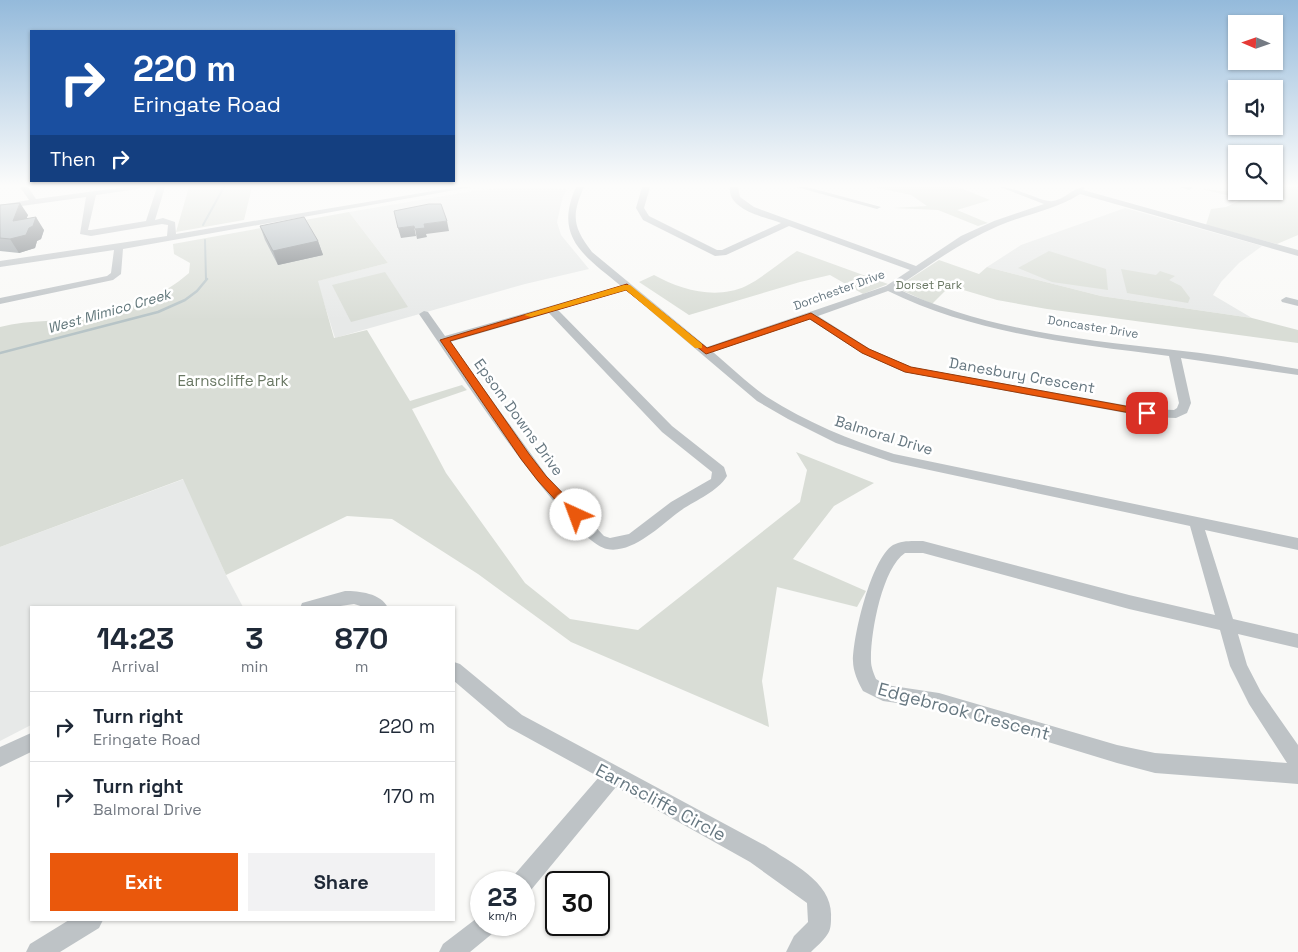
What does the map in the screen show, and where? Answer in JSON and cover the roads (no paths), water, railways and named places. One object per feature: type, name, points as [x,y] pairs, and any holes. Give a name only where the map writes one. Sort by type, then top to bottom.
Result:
[{"type":"street","points":[[83,231],[86,233],[95,231]]},
{"type":"street","points":[[171,231],[171,238]]},
{"type":"street","points":[[0,264],[119,247],[209,231]]},
{"type":"street","name":"Balmoral Drive","points":[[573,231],[589,254],[761,398],[791,417],[860,448],[928,467],[1298,544]]},
{"type":"street","points":[[672,231],[715,253],[723,253],[770,231]]},
{"type":"street","points":[[811,231],[916,269]]},
{"type":"street","name":"Dorchester Drive","points":[[706,352],[889,288],[916,269],[979,231]]},
{"type":"street","points":[[1225,231],[1298,253]]},
{"type":"street","points":[[0,301],[110,278],[116,274],[119,247]]},
{"type":"street","points":[[704,262],[715,253]]},
{"type":"street","points":[[110,278],[123,281]]},
{"type":"street","points":[[444,340],[627,287]]},
{"type":"street","name":"Doncaster Drive","points":[[889,288],[954,316],[975,321],[1298,372]]},
{"type":"street","points":[[1286,300],[1298,303]]},
{"type":"street","name":"Epsom Downs Drive","points":[[424,314],[542,478],[599,540],[609,544],[633,538],[676,506],[716,482],[720,476],[718,470],[667,429],[551,309]]},
{"type":"street","name":"Danesbury Crescent","points":[[811,316],[866,351],[908,370],[1147,413],[1176,414],[1183,410],[1185,403],[1174,353]]},
{"type":"street","points":[[1196,523],[1239,666],[1255,698],[1298,762]]},
{"type":"street","name":"Edgebrook Crescent","points":[[1226,624],[1129,602],[923,547],[905,546],[896,551],[889,559],[872,597],[862,662],[869,684],[883,693],[938,701],[1117,754],[1156,763],[1298,774]]},
{"type":"street","points":[[313,606],[331,598],[356,598],[370,600],[378,606]]},
{"type":"street","points":[[1226,624],[1298,641]]},
{"type":"street","name":"Earnscliffe Circle","points":[[455,671],[515,722],[758,854],[816,896],[820,908],[819,926],[802,944],[798,952]]},
{"type":"street","points":[[0,757],[30,742]]},
{"type":"street","points":[[532,871],[613,776]]},
{"type":"street","points":[[49,949],[90,921]]},
{"type":"street","points":[[451,952],[471,936]]},
{"type":"waterway","name":"West Mimico Creek","points":[[205,240],[206,280]]},
{"type":"waterway","name":"West Mimico Creek","points":[[0,353],[158,312],[185,300],[197,291],[207,279]]},
{"type":"park label","name":"Dorset Park","points":[[929,285]]},
{"type":"park label","name":"Earnscliffe Park","points":[[233,380]]}]
